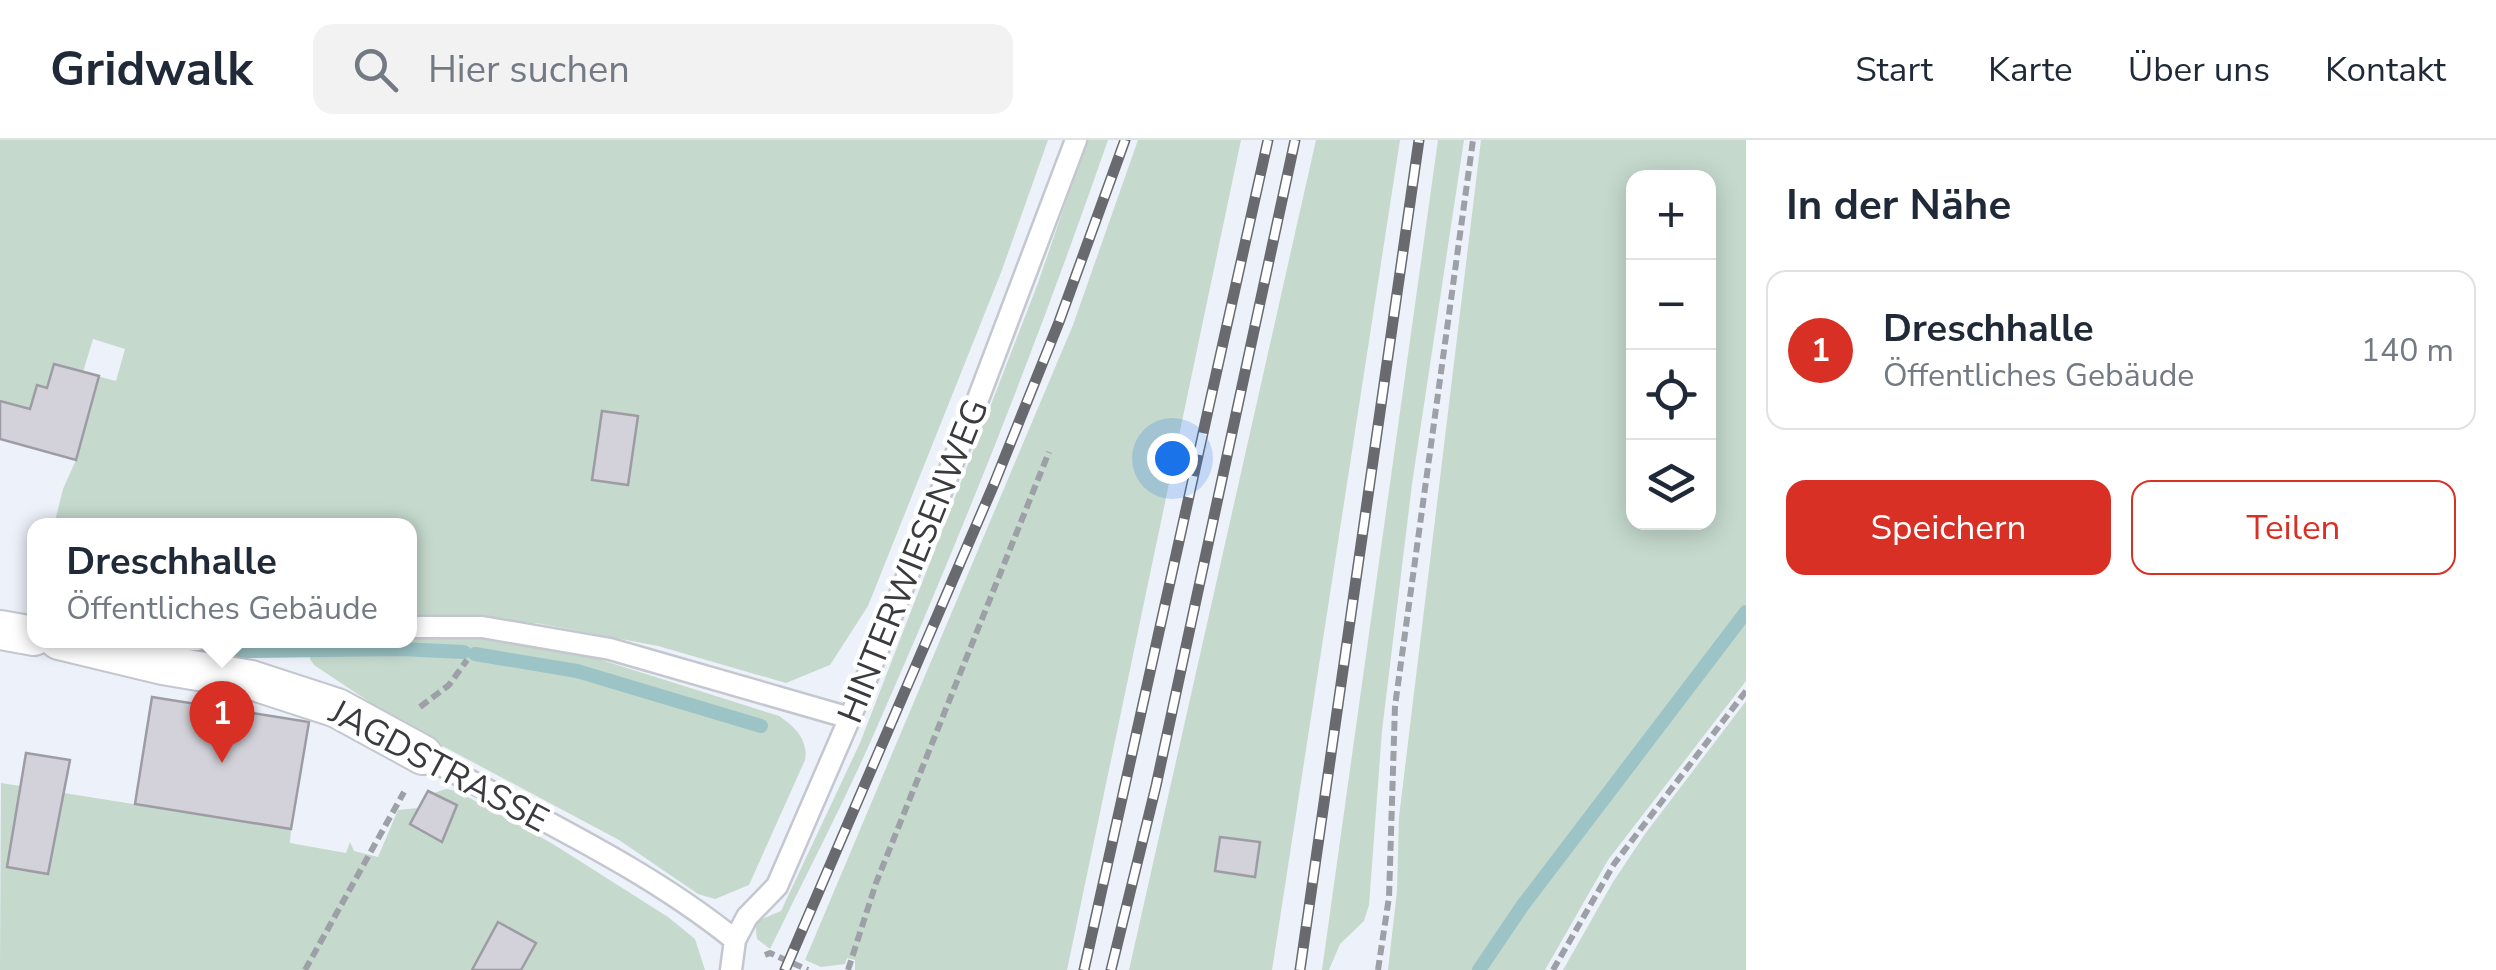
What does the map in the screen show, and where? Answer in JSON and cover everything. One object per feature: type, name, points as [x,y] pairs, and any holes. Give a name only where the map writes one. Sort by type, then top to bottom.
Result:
[{"type":"street","points":[[0,630],[27,635]]},
{"type":"street","name":"JAGDSTRASSE","points":[[90,648],[163,666],[251,680],[337,708],[410,748]]},
{"type":"lane","name":"HINTERWIESENWEG","points":[[734,940],[747,916],[777,886],[850,718],[975,408],[1076,140]]},
{"type":"lane","points":[[417,627],[482,627],[610,648],[850,718]]},
{"type":"lane","name":"JAGDSTRASSE","points":[[410,748],[614,860],[709,919],[734,940]]},
{"type":"lane","points":[[731,970],[734,940]]},
{"type":"path","points":[[1378,970],[1388,896],[1395,706],[1473,140]]},
{"type":"path","points":[[848,970],[882,868],[1049,452]]},
{"type":"path","points":[[306,970],[410,748],[418,708],[450,686],[482,627]]},
{"type":"path","points":[[1553,970],[1614,864],[1746,692]]},
{"type":"green space","points":[[0,140],[1048,140],[1002,270],[868,606],[830,665],[786,683],[658,646],[536,623],[417,620],[417,518],[56,518],[76,460],[89,374],[116,381],[125,349],[93,339],[83,372],[47,388],[36,386],[30,409],[0,401]]},
{"type":"green space","points":[[1087,140],[1108,140],[995,445],[869,745],[770,949],[757,939],[755,922],[781,911],[860,743],[1038,283]]},
{"type":"green space","points":[[1138,140],[1241,140],[1067,970],[855,970],[855,960],[847,958],[845,964],[821,967],[805,960],[1073,325]]},
{"type":"green space","points":[[1316,140],[1400,140],[1272,970],[1129,970]]},
{"type":"green space","points":[[1438,140],[1464,140],[1412,484],[1382,731],[1369,905],[1364,921],[1340,944],[1329,970],[1322,970]]},
{"type":"green space","points":[[1481,140],[1746,140],[1746,681],[1608,860],[1545,970],[1388,970],[1397,891],[1399,817]]},
{"type":"green space","points":[[417,638],[480,638],[570,650],[779,716],[802,740],[805,760],[749,885],[715,899],[698,894],[619,840],[407,727],[314,665],[311,650],[417,648]]},
{"type":"green space","points":[[1746,701],[1746,970],[1563,970],[1645,834]]},
{"type":"green space","points":[[1,783],[291,829],[290,843],[346,853],[350,842],[354,851],[378,857],[398,810],[418,808],[425,796],[446,789],[457,791],[553,844],[668,917],[695,939],[705,970],[0,970]]},
{"type":"building","points":[[54,364],[99,376],[76,460],[0,439],[0,401],[30,409],[37,385],[47,388]]},
{"type":"building","points":[[602,411],[638,416],[628,485],[592,480]]},
{"type":"building","points":[[152,697],[309,722],[291,829],[135,804]]},
{"type":"building","points":[[26,753],[70,760],[48,874],[7,867]]},
{"type":"building","points":[[428,791],[457,805],[442,842],[410,824]]},
{"type":"building","points":[[1220,837],[1260,842],[1255,877],[1215,871]]},
{"type":"building","points":[[498,922],[536,943],[521,970],[472,970]]},
{"type":"waterway","points":[[1479,970],[1523,905],[1746,612]]},
{"type":"waterway","points":[[180,652],[464,652]]},
{"type":"waterway","points":[[475,654],[577,671],[761,726]]},
{"type":"railway","points":[[785,970],[994,484],[1059,322],[1125,140]]},
{"type":"railway","points":[[1084,970],[1268,140]]},
{"type":"railway","points":[[1111,970],[1156,786],[1295,140]]},
{"type":"railway","points":[[1300,970],[1419,140]]},
{"type":"place","name":"Dreschhalle","points":[[222,763]]}]
